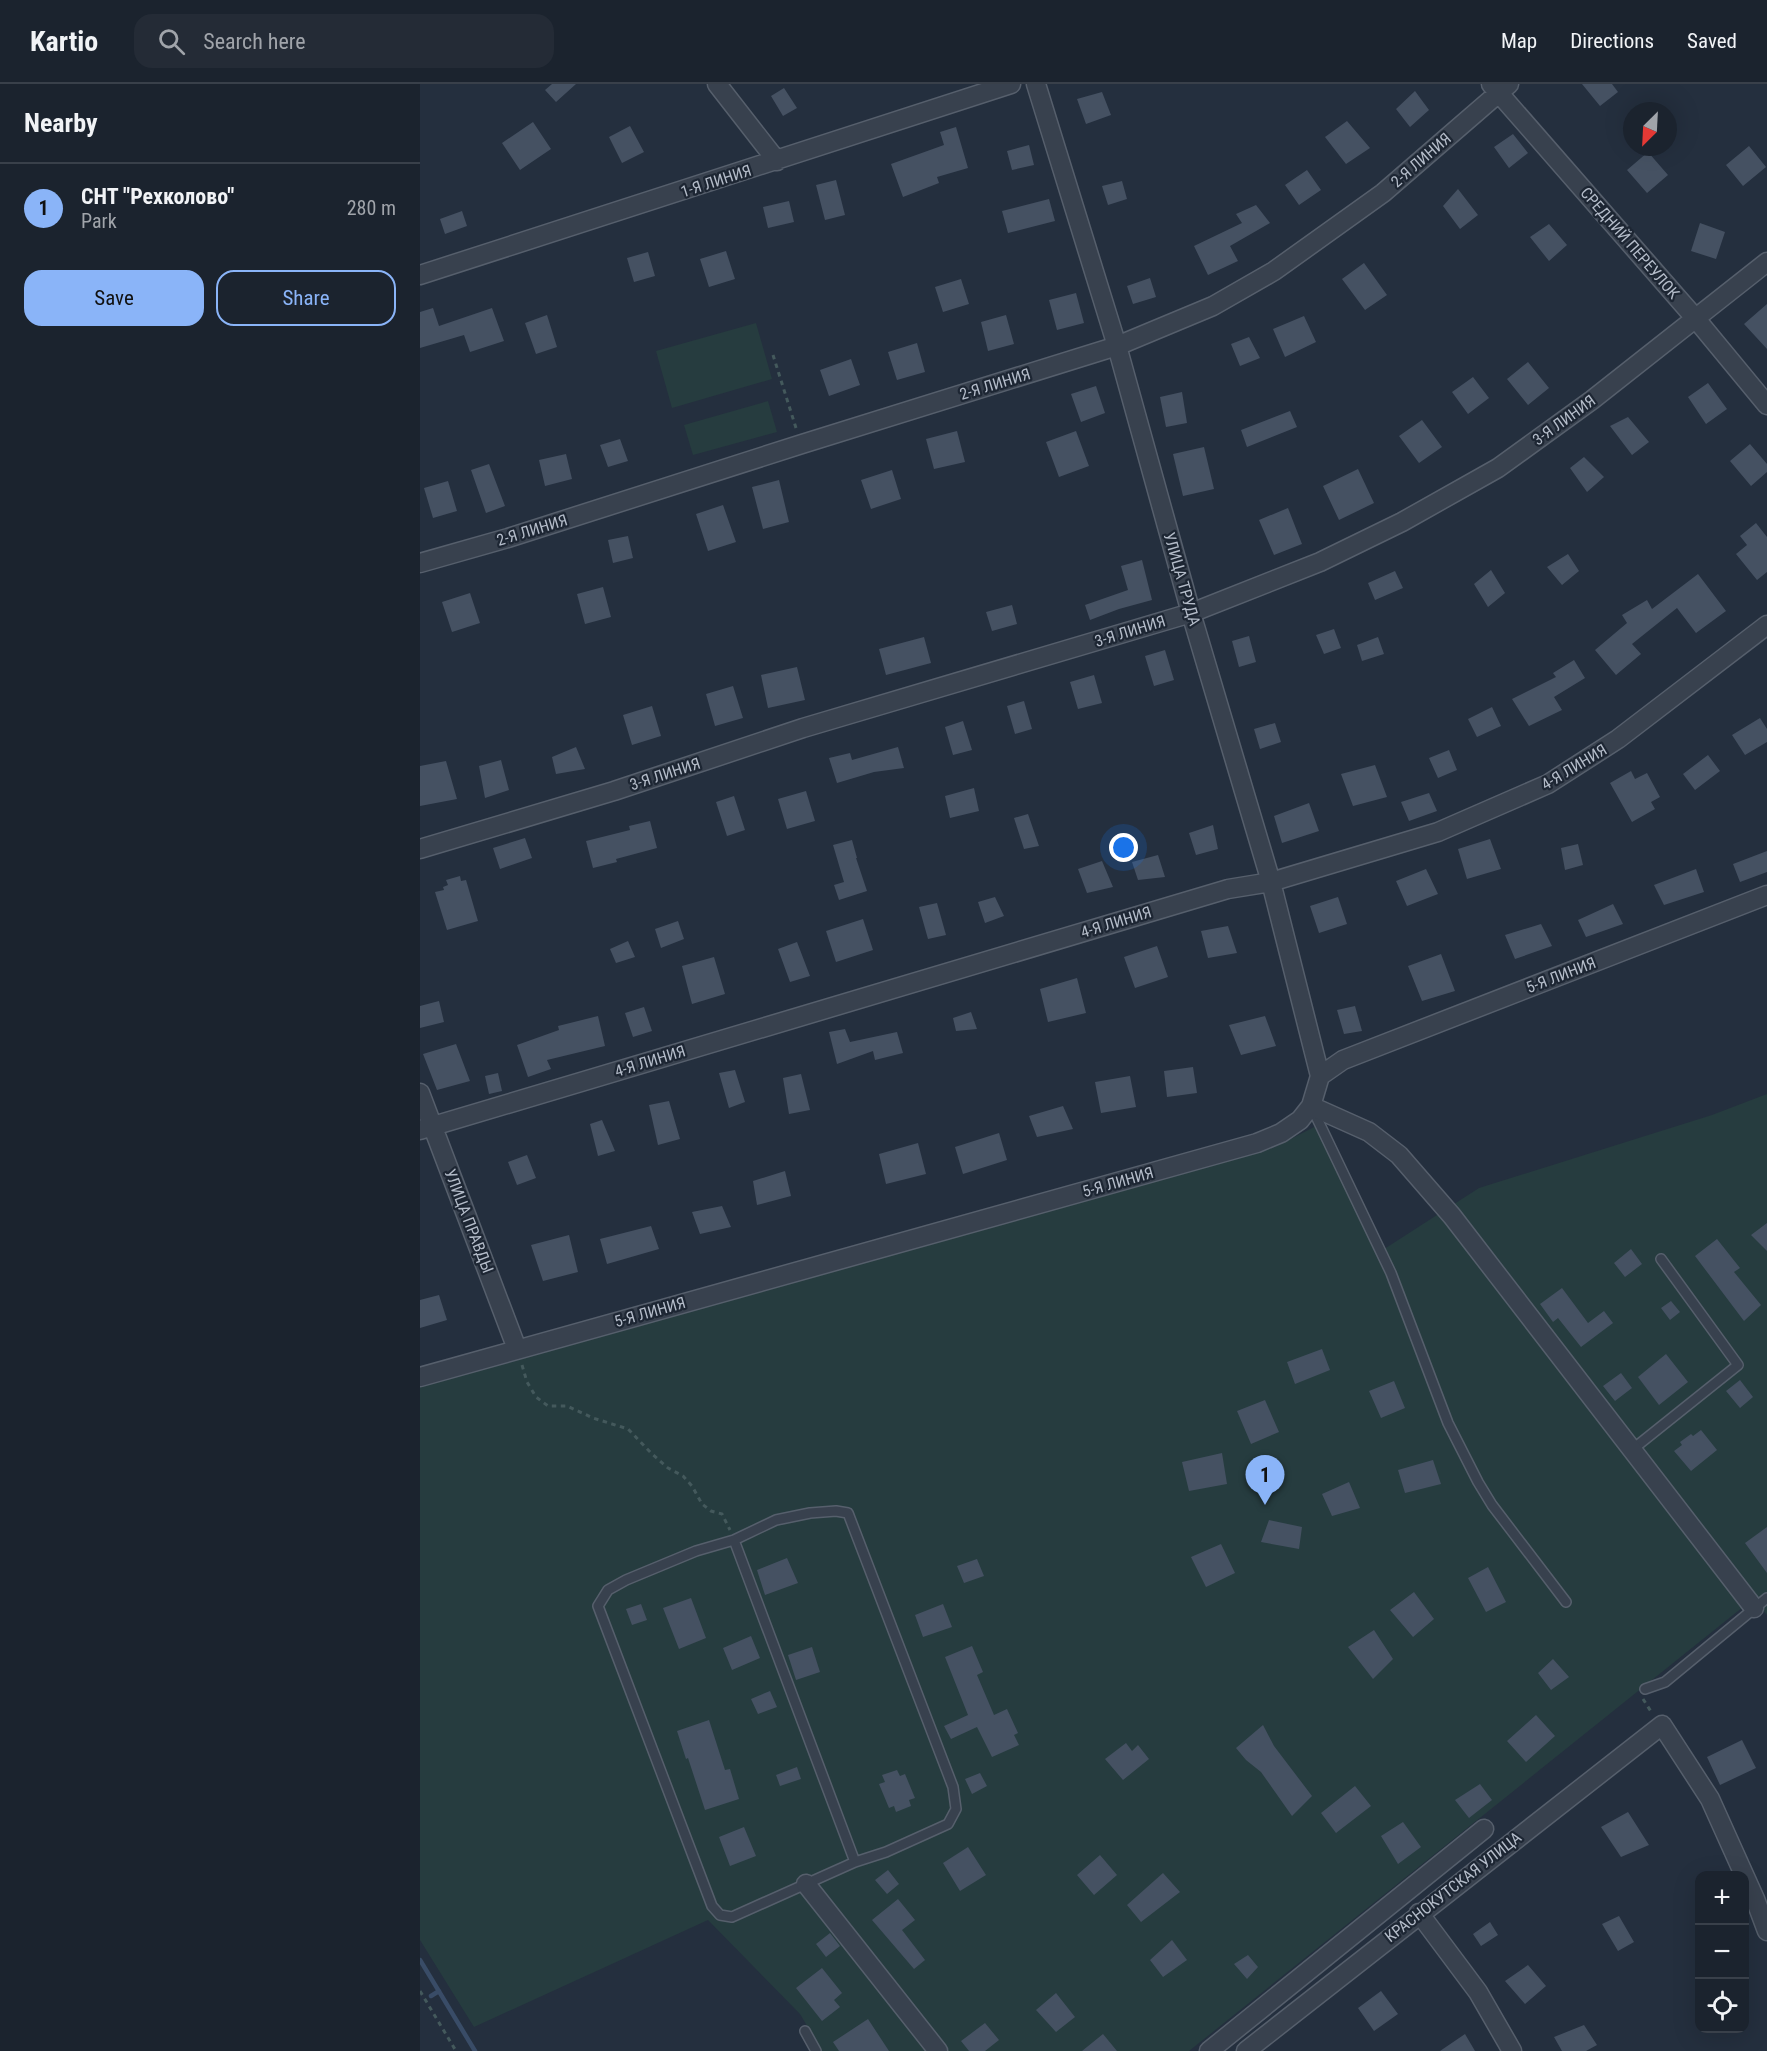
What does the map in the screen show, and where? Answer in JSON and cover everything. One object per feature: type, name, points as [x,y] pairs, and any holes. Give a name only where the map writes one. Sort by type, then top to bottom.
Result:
[{"type":"street","points":[[717,84],[777,161]]},
{"type":"street","name":"1-Я ЛИНИЯ","points":[[420,275],[1011,84]]},
{"type":"street","name":"УЛИЦА ТРУДА","points":[[1036,84],[1117,346],[1191,613],[1271,882],[1320,1076]]},
{"type":"street","name":"2-Я ЛИНИЯ","points":[[420,562],[508,538],[1117,346],[1213,306],[1275,271],[1383,193],[1500,86]]},
{"type":"street","name":"СРЕДНИЙ ПЕРЕУЛОК","points":[[1500,86],[1767,405]]},
{"type":"street","name":"3-Я ЛИНИЯ","points":[[420,849],[614,791],[803,728],[1191,613],[1330,557],[1402,522],[1498,468],[1592,400],[1767,262]]},
{"type":"street","name":"4-Я ЛИНИЯ","points":[[427,1128],[1228,889],[1271,882],[1438,832],[1548,784],[1618,739],[1767,625]]},
{"type":"street","name":"5-Я ЛИНИЯ","points":[[420,1377],[1257,1143],[1281,1133],[1300,1120],[1311,1106],[1320,1076],[1343,1060],[1767,895]]},
{"type":"street","name":"УЛИЦА ПРАВДЫ","points":[[420,1093],[427,1128],[517,1349]]},
{"type":"street","points":[[1311,1106],[1369,1132],[1399,1155],[1452,1216],[1633,1449],[1761,1603]]},
{"type":"street","points":[[1662,1725],[1710,1799],[1767,1930]]},
{"type":"street","name":"КРАСНОКУТСКАЯ УЛИЦА","points":[[1246,2051],[1419,1913],[1662,1725]]},
{"type":"street","name":"КРАСНОКУТСКАЯ УЛИЦА","points":[[1209,2051],[1484,1829]]},
{"type":"street","points":[[806,1884],[938,2051]]},
{"type":"street","points":[[1419,1913],[1478,1992],[1512,2051]]},
{"type":"lane","points":[[1311,1106],[1391,1274],[1448,1423],[1478,1482],[1492,1505],[1566,1602]]},
{"type":"lane","points":[[1633,1449],[1738,1365],[1660,1259]]},
{"type":"lane","points":[[836,1510],[848,1513],[953,1787],[956,1809],[948,1824],[886,1852],[855,1862],[732,1917],[720,1916],[712,1906],[598,1606],[608,1590],[626,1580],[696,1551],[734,1540],[776,1520],[836,1510]]},
{"type":"lane","points":[[734,1540],[855,1862]]},
{"type":"lane","points":[[1645,1689],[1665,1682],[1761,1603]]},
{"type":"lane","points":[[805,2031],[816,2051]]},
{"type":"path","points":[[773,355],[802,444]]},
{"type":"path","points":[[517,1349],[527,1382],[536,1397],[548,1406],[567,1406],[593,1418],[628,1429],[651,1453],[683,1476],[692,1486],[702,1504],[722,1514],[734,1540]]},
{"type":"path","points":[[1645,1689],[1643,1701],[1662,1725]]},
{"type":"path","points":[[420,1991],[456,2051]]},
{"type":"green space","points":[[756,323],[772,379],[672,408],[656,351]]},
{"type":"green space","points":[[768,401],[777,432],[693,455],[684,425]]},
{"type":"green space","points":[[1767,1094],[1767,1615],[1753,1599],[1189,2051],[822,2051],[800,2014],[708,1920],[474,2027],[420,1940],[420,1384],[1275,1147],[1324,1122],[1378,1253],[1479,1188],[1712,1115]]},
{"type":"building","points":[[552,84],[576,84],[556,102],[545,90]]},
{"type":"building","points":[[1582,84],[1612,84],[1618,92],[1600,106]]},
{"type":"building","points":[[784,88],[797,108],[783,116],[771,96]]},
{"type":"building","points":[[1415,91],[1429,110],[1410,127],[1396,109]]},
{"type":"building","points":[[1102,92],[1111,115],[1086,124],[1077,99]]},
{"type":"building","points":[[1347,121],[1370,148],[1346,164],[1325,137]]},
{"type":"building","points":[[533,122],[551,149],[520,170],[502,143]]},
{"type":"building","points":[[630,126],[644,152],[622,163],[609,137]]},
{"type":"building","points":[[956,127],[968,168],[937,177],[939,183],[903,197],[891,164],[944,145],[940,132]]},
{"type":"building","points":[[1513,134],[1528,153],[1509,168],[1494,147]]},
{"type":"building","points":[[1029,145],[1034,165],[1012,170],[1007,151]]},
{"type":"building","points":[[1749,146],[1766,167],[1743,186],[1726,165]]},
{"type":"building","points":[[1643,156],[1651,156],[1668,175],[1647,193],[1627,170]]},
{"type":"building","points":[[1307,170],[1321,190],[1299,205],[1285,185]]},
{"type":"building","points":[[836,180],[845,215],[825,220],[816,185]]},
{"type":"building","points":[[1122,181],[1127,199],[1108,205],[1102,186]]},
{"type":"building","points":[[1458,189],[1478,215],[1460,229],[1443,206]]},
{"type":"building","points":[[1049,199],[1055,221],[1008,233],[1002,211]]},
{"type":"building","points":[[789,201],[794,222],[768,228],[763,207]]},
{"type":"building","points":[[1256,205],[1270,223],[1230,246],[1238,261],[1208,275],[1194,246],[1242,223],[1236,214]]},
{"type":"building","points":[[462,211],[467,226],[445,234],[440,219]]},
{"type":"building","points":[[1700,223],[1725,232],[1716,259],[1691,251]]},
{"type":"building","points":[[1549,224],[1567,245],[1549,261],[1530,237]]},
{"type":"building","points":[[726,251],[735,279],[709,287],[700,259]]},
{"type":"building","points":[[648,252],[655,276],[634,282],[627,258]]},
{"type":"building","points":[[1364,263],[1387,295],[1365,310],[1342,279]]},
{"type":"building","points":[[1150,278],[1156,297],[1133,304],[1127,286]]},
{"type":"building","points":[[961,279],[969,304],[943,312],[935,287]]},
{"type":"building","points":[[1076,293],[1084,323],[1057,330],[1049,300]]},
{"type":"building","points":[[1767,304],[1767,349],[1744,324]]},
{"type":"building","points":[[433,308],[439,326],[492,308],[504,341],[470,352],[464,335],[420,348],[420,312]]},
{"type":"building","points":[[547,315],[557,347],[536,354],[525,323]]},
{"type":"building","points":[[1006,315],[1014,344],[988,351],[981,322]]},
{"type":"building","points":[[1304,316],[1316,342],[1285,357],[1273,329]]},
{"type":"building","points":[[1249,337],[1260,358],[1240,366],[1231,344]]},
{"type":"building","points":[[917,343],[925,372],[897,380],[888,352]]},
{"type":"building","points":[[851,359],[860,385],[829,396],[820,370]]},
{"type":"building","points":[[1528,362],[1549,388],[1528,405],[1507,379]]},
{"type":"building","points":[[1473,377],[1489,398],[1468,414],[1452,392]]},
{"type":"building","points":[[1708,383],[1727,409],[1706,424],[1688,397]]},
{"type":"building","points":[[1096,386],[1105,413],[1081,422],[1071,394]]},
{"type":"building","points":[[1182,392],[1187,423],[1166,427],[1160,397]]},
{"type":"building","points":[[1290,411],[1297,427],[1247,447],[1241,430]]},
{"type":"building","points":[[1628,417],[1649,442],[1632,455],[1610,426]]},
{"type":"building","points":[[1422,420],[1442,447],[1419,463],[1399,436]]},
{"type":"building","points":[[957,431],[965,462],[934,469],[926,439]]},
{"type":"building","points":[[1076,431],[1089,466],[1059,477],[1046,442]]},
{"type":"building","points":[[620,439],[628,461],[608,467],[600,445]]},
{"type":"building","points":[[1750,444],[1767,464],[1767,472],[1751,486],[1730,461]]},
{"type":"building","points":[[1204,447],[1214,489],[1183,496],[1173,454]]},
{"type":"building","points":[[566,454],[572,479],[545,486],[539,460]]},
{"type":"building","points":[[1584,457],[1604,477],[1587,492],[1570,468]]},
{"type":"building","points":[[489,464],[505,506],[486,513],[471,470]]},
{"type":"building","points":[[1358,469],[1374,503],[1339,520],[1323,486]]},
{"type":"building","points":[[892,470],[901,499],[871,509],[861,480]]},
{"type":"building","points":[[779,480],[789,522],[763,529],[752,487]]},
{"type":"building","points":[[448,481],[457,511],[433,518],[424,488]]},
{"type":"building","points":[[723,505],[736,542],[708,551],[696,514]]},
{"type":"building","points":[[1288,508],[1302,544],[1274,555],[1259,520]]},
{"type":"building","points":[[1756,523],[1767,537],[1767,572],[1757,580],[1736,554],[1747,545],[1740,536]]},
{"type":"building","points":[[628,536],[633,558],[613,563],[608,540]]},
{"type":"building","points":[[1568,554],[1579,571],[1562,585],[1547,567]]},
{"type":"building","points":[[1142,560],[1152,600],[1090,620],[1085,605],[1128,590],[1121,566]]},
{"type":"building","points":[[1491,570],[1505,593],[1488,607],[1474,584]]},
{"type":"building","points":[[1395,571],[1403,588],[1375,600],[1368,583]]},
{"type":"building","points":[[1698,574],[1726,611],[1696,633],[1677,608],[1632,644],[1641,654],[1616,675],[1595,650],[1627,623],[1622,615],[1647,600],[1652,609]]},
{"type":"building","points":[[603,587],[611,617],[585,624],[577,594]]},
{"type":"building","points":[[470,593],[480,623],[452,632],[442,602]]},
{"type":"building","points":[[1012,605],[1017,624],[992,631],[986,612]]},
{"type":"building","points":[[1334,629],[1341,648],[1324,654],[1316,635]]},
{"type":"building","points":[[1249,636],[1256,662],[1239,667],[1232,641]]},
{"type":"building","points":[[924,637],[931,663],[886,675],[879,649]]},
{"type":"building","points":[[1378,637],[1384,654],[1362,661],[1357,645]]},
{"type":"building","points":[[1165,650],[1174,680],[1154,686],[1145,656]]},
{"type":"building","points":[[1574,660],[1585,678],[1554,697],[1562,710],[1529,726],[1512,699],[1556,677],[1553,673]]},
{"type":"building","points":[[797,667],[805,700],[768,708],[761,675]]},
{"type":"building","points":[[1094,675],[1102,703],[1078,709],[1070,682]]},
{"type":"building","points":[[733,686],[743,718],[715,726],[706,694]]},
{"type":"building","points":[[1024,701],[1032,729],[1015,734],[1007,706]]},
{"type":"building","points":[[652,706],[661,736],[632,745],[623,715]]},
{"type":"building","points":[[1492,707],[1501,726],[1477,737],[1468,719]]},
{"type":"building","points":[[1760,718],[1767,729],[1767,742],[1745,755],[1732,735]]},
{"type":"building","points":[[963,721],[972,750],[953,755],[945,727]]},
{"type":"building","points":[[1275,723],[1281,742],[1260,749],[1254,729]]},
{"type":"building","points":[[576,747],[585,769],[556,774],[552,757]]},
{"type":"building","points":[[898,747],[904,768],[874,772],[837,783],[829,758],[850,753],[852,760]]},
{"type":"building","points":[[1449,750],[1457,770],[1438,778],[1429,758]]},
{"type":"building","points":[[1708,755],[1720,771],[1695,790],[1683,774]]},
{"type":"building","points":[[501,760],[509,790],[485,798],[479,766]]},
{"type":"building","points":[[446,761],[457,799],[420,806],[420,766]]},
{"type":"building","points":[[1375,765],[1387,797],[1353,806],[1341,774]]},
{"type":"building","points":[[1631,771],[1635,779],[1647,773],[1660,797],[1651,802],[1655,809],[1632,822],[1610,783]]},
{"type":"building","points":[[974,788],[979,811],[950,818],[945,796]]},
{"type":"building","points":[[806,791],[815,821],[787,829],[778,799]]},
{"type":"building","points":[[1429,793],[1437,811],[1409,821],[1401,802]]},
{"type":"building","points":[[734,796],[745,830],[727,836],[716,802]]},
{"type":"building","points":[[1309,803],[1319,831],[1282,843],[1274,816]]},
{"type":"building","points":[[1028,814],[1039,846],[1024,849],[1014,818]]},
{"type":"building","points":[[650,821],[657,848],[593,868],[586,841],[630,830],[629,826]]},
{"type":"building","points":[[1213,825],[1218,849],[1196,855],[1189,833]]},
{"type":"building","points":[[525,838],[532,858],[500,869],[493,848]]},
{"type":"building","points":[[1490,839],[1501,869],[1467,879],[1458,849]]},
{"type":"building","points":[[852,840],[867,891],[839,900],[834,885],[844,882],[833,845]]},
{"type":"building","points":[[1578,844],[1583,865],[1565,870],[1561,848]]},
{"type":"building","points":[[1767,851],[1767,872],[1740,882],[1733,864]]},
{"type":"building","points":[[1158,855],[1165,877],[1138,880],[1132,862]]},
{"type":"building","points":[[1102,861],[1113,887],[1087,893],[1078,869]]},
{"type":"building","points":[[1426,869],[1438,894],[1407,906],[1396,881]]},
{"type":"building","points":[[1696,869],[1704,892],[1664,905],[1654,885]]},
{"type":"building","points":[[460,876],[461,881],[466,880],[478,921],[447,930],[435,892],[444,890],[443,887],[448,885],[446,880]]},
{"type":"building","points":[[995,897],[1004,916],[985,923],[978,902]]},
{"type":"building","points":[[1338,897],[1347,924],[1319,933],[1310,906]]},
{"type":"building","points":[[937,903],[946,935],[928,939],[919,907]]},
{"type":"building","points":[[1613,904],[1623,924],[1586,937],[1578,920]]},
{"type":"building","points":[[863,919],[873,950],[836,962],[826,931]]},
{"type":"building","points":[[678,921],[684,939],[661,948],[655,929]]},
{"type":"building","points":[[1541,924],[1552,946],[1515,959],[1505,935]]},
{"type":"building","points":[[1228,926],[1237,953],[1208,958],[1201,931]]},
{"type":"building","points":[[628,941],[635,957],[616,963],[610,949]]},
{"type":"building","points":[[797,942],[810,976],[790,982],[778,949]]},
{"type":"building","points":[[1157,946],[1168,977],[1135,988],[1124,957]]},
{"type":"building","points":[[1441,954],[1455,991],[1422,1001],[1408,966]]},
{"type":"building","points":[[714,957],[725,994],[692,1004],[682,966]]},
{"type":"building","points":[[1077,978],[1086,1013],[1048,1022],[1040,989]]},
{"type":"building","points":[[439,1001],[444,1022],[420,1028],[420,1006]]},
{"type":"building","points":[[1355,1006],[1362,1031],[1344,1034],[1337,1010]]},
{"type":"building","points":[[644,1007],[652,1031],[633,1037],[625,1013]]},
{"type":"building","points":[[971,1012],[977,1029],[956,1031],[953,1018]]},
{"type":"building","points":[[598,1016],[605,1046],[547,1060],[551,1069],[528,1077],[517,1045],[559,1030],[558,1026]]},
{"type":"building","points":[[1265,1016],[1276,1046],[1241,1055],[1229,1025]]},
{"type":"building","points":[[845,1029],[850,1042],[897,1032],[903,1053],[875,1060],[873,1051],[837,1064],[829,1032]]},
{"type":"building","points":[[456,1044],[470,1081],[437,1090],[423,1054]]},
{"type":"building","points":[[1193,1067],[1197,1093],[1167,1097],[1164,1071]]},
{"type":"building","points":[[735,1070],[745,1102],[729,1108],[719,1073]]},
{"type":"building","points":[[498,1073],[502,1091],[489,1094],[485,1076]]},
{"type":"building","points":[[801,1074],[810,1110],[789,1114],[783,1078]]},
{"type":"building","points":[[1130,1076],[1136,1107],[1101,1113],[1095,1082]]},
{"type":"building","points":[[669,1101],[680,1139],[658,1145],[649,1105]]},
{"type":"building","points":[[1063,1106],[1073,1129],[1037,1137],[1029,1116]]},
{"type":"building","points":[[602,1120],[615,1151],[598,1156],[590,1124]]},
{"type":"building","points":[[999,1133],[1007,1160],[963,1174],[955,1147]]},
{"type":"building","points":[[918,1143],[926,1174],[886,1184],[879,1154]]},
{"type":"building","points":[[527,1155],[536,1178],[517,1185],[508,1162]]},
{"type":"building","points":[[785,1171],[791,1196],[757,1205],[753,1181]]},
{"type":"building","points":[[722,1206],[731,1227],[700,1234],[692,1212]]},
{"type":"building","points":[[1767,1223],[1767,1251],[1751,1235]]},
{"type":"building","points":[[651,1226],[659,1249],[607,1264],[600,1239]]},
{"type":"building","points":[[569,1235],[578,1272],[543,1281],[531,1245]]},
{"type":"building","points":[[1717,1239],[1740,1268],[1734,1272],[1761,1305],[1744,1321],[1695,1256]]},
{"type":"building","points":[[1631,1249],[1642,1264],[1625,1277],[1614,1263]]},
{"type":"building","points":[[1562,1288],[1588,1323],[1604,1311],[1613,1323],[1581,1347],[1558,1318],[1553,1322],[1540,1304]]},
{"type":"building","points":[[439,1295],[447,1320],[420,1328],[420,1300]]},
{"type":"building","points":[[1671,1301],[1680,1312],[1670,1320],[1661,1308]]},
{"type":"building","points":[[1322,1349],[1330,1370],[1295,1384],[1287,1362]]},
{"type":"building","points":[[1666,1354],[1688,1382],[1659,1405],[1638,1377]]},
{"type":"building","points":[[1621,1373],[1632,1388],[1615,1401],[1603,1386]]},
{"type":"building","points":[[1740,1380],[1753,1397],[1740,1408],[1726,1391]]},
{"type":"building","points":[[1394,1381],[1405,1408],[1381,1418],[1369,1391]]},
{"type":"building","points":[[1265,1400],[1279,1432],[1251,1444],[1237,1411]]},
{"type":"building","points":[[1701,1430],[1717,1450],[1691,1471],[1674,1451],[1682,1445],[1680,1442]]},
{"type":"building","points":[[1222,1453],[1227,1484],[1189,1491],[1182,1462]]},
{"type":"building","points":[[1433,1460],[1441,1484],[1405,1493],[1398,1470]]},
{"type":"building","points":[[1349,1482],[1360,1508],[1332,1516],[1322,1494]]},
{"type":"building","points":[[1269,1520],[1302,1527],[1299,1549],[1261,1542]]},
{"type":"building","points":[[1767,1527],[1767,1573],[1745,1543]]},
{"type":"building","points":[[1221,1544],[1235,1573],[1206,1587],[1191,1557]]},
{"type":"building","points":[[787,1558],[798,1583],[765,1595],[757,1570]]},
{"type":"building","points":[[977,1559],[984,1576],[964,1583],[957,1566]]},
{"type":"building","points":[[1488,1567],[1506,1602],[1486,1612],[1468,1578]]},
{"type":"building","points":[[1414,1592],[1434,1619],[1413,1637],[1390,1610]]},
{"type":"building","points":[[691,1598],[706,1638],[679,1649],[663,1608]]},
{"type":"building","points":[[641,1604],[647,1620],[632,1625],[626,1609]]},
{"type":"building","points":[[943,1604],[952,1627],[923,1637],[915,1615]]},
{"type":"building","points":[[1374,1630],[1393,1659],[1373,1679],[1348,1647]]},
{"type":"building","points":[[751,1636],[760,1658],[732,1670],[723,1648]]},
{"type":"building","points":[[972,1646],[983,1672],[977,1675],[994,1715],[1007,1709],[1018,1733],[1014,1735],[1019,1745],[992,1757],[977,1727],[951,1739],[944,1726],[968,1715],[945,1657]]},
{"type":"building","points":[[812,1647],[820,1672],[796,1680],[788,1655]]},
{"type":"building","points":[[1553,1659],[1569,1677],[1551,1690],[1538,1673]]},
{"type":"building","points":[[770,1691],[777,1707],[758,1714],[751,1699]]},
{"type":"building","points":[[1536,1715],[1555,1736],[1526,1762],[1507,1741]]},
{"type":"building","points":[[709,1720],[725,1770],[730,1769],[739,1799],[705,1810],[677,1731]]},
{"type":"building","points":[[1263,1725],[1274,1746],[1312,1796],[1292,1816],[1261,1772],[1236,1748]]},
{"type":"building","points":[[1742,1740],[1756,1768],[1720,1785],[1707,1757]]},
{"type":"building","points":[[1126,1743],[1132,1751],[1138,1745],[1149,1759],[1123,1780],[1105,1759]]},
{"type":"building","points":[[797,1767],[801,1779],[780,1786],[776,1775]]},
{"type":"building","points":[[897,1770],[900,1776],[905,1774],[915,1798],[909,1800],[911,1806],[896,1812],[894,1806],[889,1808],[879,1784],[885,1782],[882,1775]]},
{"type":"building","points":[[980,1773],[987,1786],[972,1794],[965,1779]]},
{"type":"building","points":[[1480,1784],[1492,1800],[1469,1818],[1455,1800]]},
{"type":"building","points":[[1355,1786],[1371,1806],[1336,1833],[1321,1813]]},
{"type":"building","points":[[1628,1812],[1649,1845],[1621,1857],[1601,1827]]},
{"type":"building","points":[[1403,1822],[1421,1847],[1398,1864],[1381,1836]]},
{"type":"building","points":[[744,1827],[756,1856],[730,1866],[719,1837]]},
{"type":"building","points":[[968,1847],[986,1875],[960,1891],[943,1863]]},
{"type":"building","points":[[1100,1855],[1117,1875],[1094,1895],[1077,1875]]},
{"type":"building","points":[[888,1870],[899,1884],[887,1894],[875,1880]]},
{"type":"building","points":[[1163,1873],[1180,1892],[1141,1922],[1127,1905]]},
{"type":"building","points":[[898,1899],[915,1920],[902,1930],[925,1960],[914,1969],[872,1920]]},
{"type":"building","points":[[1619,1916],[1634,1942],[1618,1951],[1602,1924]]},
{"type":"building","points":[[1490,1922],[1498,1935],[1481,1946],[1473,1934]]},
{"type":"building","points":[[830,1933],[840,1946],[826,1957],[816,1944]]},
{"type":"building","points":[[1172,1940],[1187,1960],[1163,1977],[1150,1960]]},
{"type":"building","points":[[1248,1955],[1258,1967],[1247,1979],[1234,1964]]},
{"type":"building","points":[[1528,1965],[1546,1986],[1525,2004],[1505,1981]]},
{"type":"building","points":[[822,1968],[842,1993],[834,2000],[840,2007],[822,2021],[796,1988]]},
{"type":"building","points":[[1381,1991],[1398,2014],[1374,2031],[1358,2008]]},
{"type":"building","points":[[1056,1993],[1075,2017],[1056,2032],[1036,2010]]},
{"type":"building","points":[[868,2019],[889,2051],[839,2051],[833,2042]]},
{"type":"building","points":[[985,2023],[999,2040],[985,2051],[969,2051],[961,2041]]},
{"type":"building","points":[[1584,2025],[1597,2045],[1586,2051],[1562,2051],[1554,2037]]},
{"type":"building","points":[[1103,2034],[1117,2051],[1082,2051]]},
{"type":"building","points":[[1465,2034],[1475,2051],[1440,2051]]},
{"type":"waterway","points":[[420,1960],[475,2051]]},
{"type":"waterway","points":[[431,1996],[439,1991]]},
{"type":"place","name":"СНТ \"Рехколово\"","points":[[1265,1505]]}]
